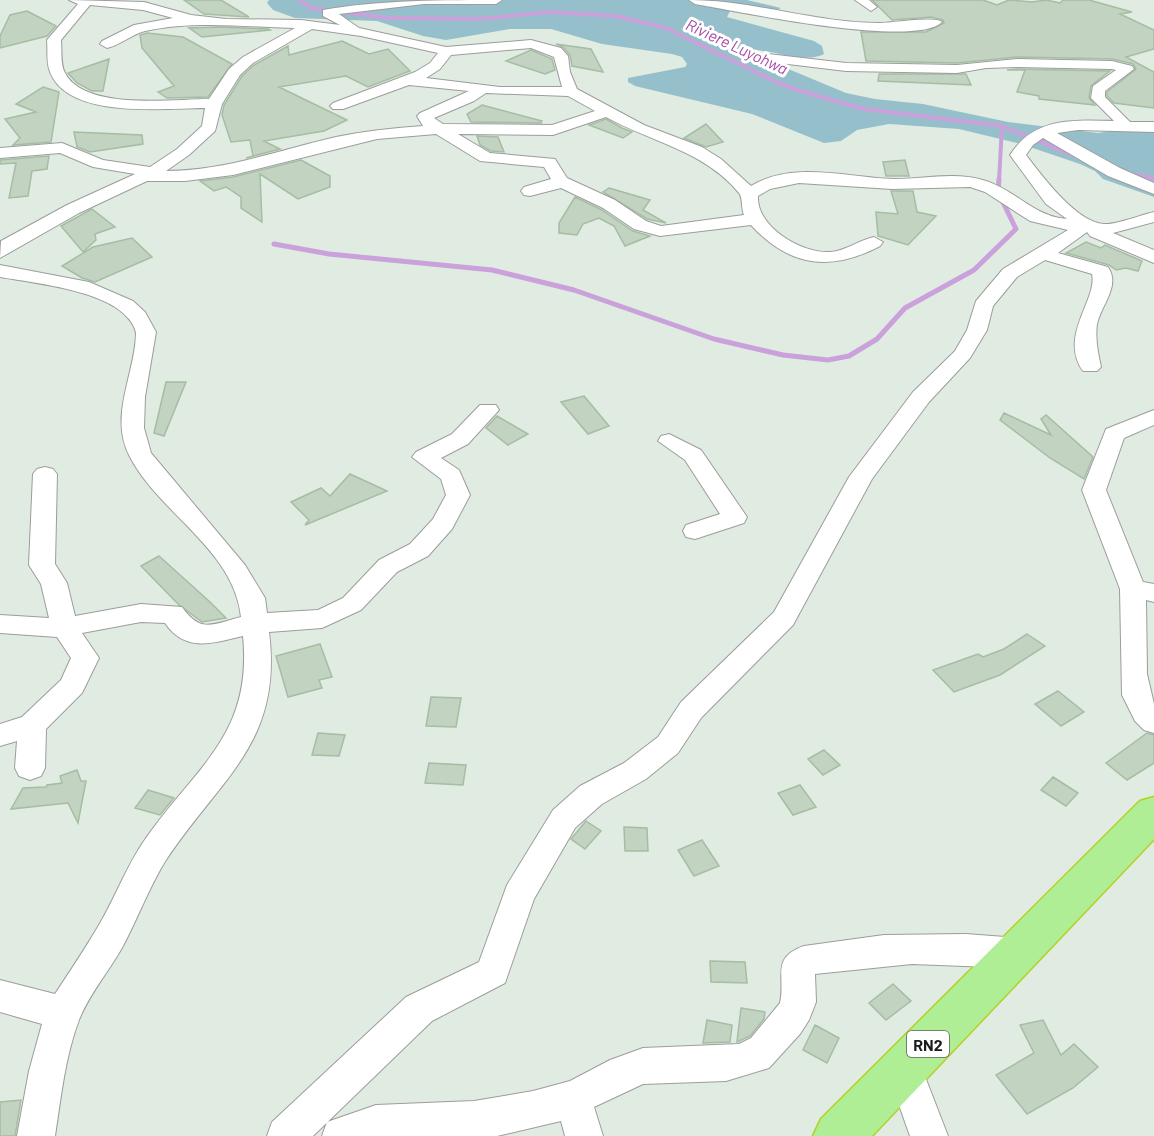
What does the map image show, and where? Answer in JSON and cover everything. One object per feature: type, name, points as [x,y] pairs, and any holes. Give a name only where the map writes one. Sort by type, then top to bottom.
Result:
[{"type":"highway","name":"RN2","points":[[838,1136],[1154,813]]},
{"type":"street","points":[[214,104],[111,104],[79,92],[67,84],[56,68],[54,40],[83,0],[151,7],[190,19],[226,23],[310,25],[361,32],[446,51],[489,49],[517,44],[544,47],[561,56],[562,72],[571,92]]},
{"type":"street","points":[[361,32],[331,11],[423,0],[453,2],[496,0]]},
{"type":"street","points":[[695,0],[843,24],[916,26],[935,22]]},
{"type":"street","points":[[107,44],[126,32],[139,28],[190,19]]},
{"type":"street","points":[[0,252],[7,245],[73,209],[149,174],[201,137],[209,128],[214,104],[225,83],[248,60],[310,25]]},
{"type":"street","points":[[338,106],[432,69],[439,63],[446,51]]},
{"type":"street","points":[[768,58],[846,67],[957,69],[986,64],[1017,63],[1112,66],[1127,69],[1098,89],[1098,98],[1124,121],[1121,127]]},
{"type":"street","points":[[408,80],[500,91],[571,92],[638,128],[696,150],[715,162],[750,194]]},
{"type":"street","points":[[483,88],[469,98],[425,116],[428,122],[486,158],[549,162],[561,180],[609,204],[640,225],[660,231],[753,219]]},
{"type":"street","points":[[0,153],[62,148],[99,164],[149,174],[184,176],[233,170],[353,137],[438,129],[553,130],[606,112]]},
{"type":"street","points":[[1154,128],[1065,125],[1026,143],[1018,154],[1052,200],[1091,228],[1154,257]]},
{"type":"street","points":[[1045,133],[1114,172],[1154,189]]},
{"type":"street","points":[[874,242],[844,256],[808,257],[777,242],[753,219],[748,204],[750,194],[760,186],[793,179],[848,179],[892,184],[969,182],[998,192],[1030,214],[1047,222],[1091,228],[1154,217]]},
{"type":"street","points":[[530,191],[549,187],[561,180]]},
{"type":"street","points":[[286,1136],[419,1009],[493,972],[519,895],[564,819],[591,795],[635,771],[668,745],[691,710],[784,618],[861,477],[921,397],[963,354],[977,330],[983,304],[1010,273],[1091,228]]},
{"type":"street","points":[[1042,254],[1101,271],[1104,284],[1090,312],[1084,339],[1090,367]]},
{"type":"street","points":[[0,271],[82,286],[126,305],[138,316],[147,332],[134,397],[133,428],[140,454],[161,483],[213,540],[236,571],[252,598],[258,652],[256,694],[241,735],[215,776],[155,851],[111,936],[63,1012],[47,1071],[36,1136]]},
{"type":"street","points":[[0,624],[65,628],[104,618],[141,613],[173,614],[183,629],[205,636],[255,623],[322,619],[352,603],[388,566],[419,550],[443,523],[458,495],[451,475],[424,457],[460,439],[488,410]]},
{"type":"street","points":[[1153,419],[1114,434],[1094,490],[1109,534],[1143,591],[1134,641],[1131,683],[1142,712],[1154,722]]},
{"type":"street","points":[[669,441],[693,455],[735,517],[695,531]]},
{"type":"street","points":[[0,735],[32,725],[72,686],[85,658],[65,628],[54,583],[42,565],[45,474]]},
{"type":"street","points":[[30,768],[32,725]]},
{"type":"street","points":[[340,1136],[386,1121],[426,1123],[491,1118],[573,1098],[621,1071],[647,1066],[726,1063],[753,1058],[768,1045],[798,1009],[801,993],[797,968],[804,961],[891,951],[981,949],[1019,953]]},
{"type":"street","points":[[0,996],[63,1012]]},
{"type":"street","points":[[904,1068],[929,1136]]},
{"type":"street","points":[[573,1098],[584,1136]]},
{"type":"shaded area","points":[[269,0],[747,0],[781,8],[769,14],[730,11],[727,17],[814,41],[822,46],[824,54],[808,58],[753,50],[750,53],[846,93],[875,99],[923,104],[1008,122],[1098,133],[1154,123],[1154,197],[1103,179],[1095,171],[1080,164],[1021,144],[959,129],[889,124],[857,130],[841,141],[824,143],[752,114],[635,86],[628,82],[628,78],[685,67],[687,64],[682,57],[672,54],[602,44],[551,29],[510,29],[446,40],[423,36],[377,21],[295,18],[273,10],[267,3]]},
{"type":"building","points":[[184,0],[221,0],[249,17],[204,14]]},
{"type":"building","points":[[872,0],[983,0],[997,5],[1009,0],[1032,2],[1046,0],[1060,3],[1063,0],[1089,0],[1132,12],[1120,14],[1154,30],[1154,49],[1126,57],[1154,72],[1154,108],[1114,103],[1107,96],[1107,92],[1136,69],[1133,64],[1113,59],[1017,57],[957,63],[866,61],[861,32],[926,32],[944,23],[943,20],[931,17],[892,20]]},
{"type":"building","points":[[27,11],[56,26],[47,36],[0,48],[0,36],[10,15]]},
{"type":"building","points":[[189,28],[270,30],[202,37]]},
{"type":"building","points":[[147,33],[183,37],[232,64],[208,97],[167,98],[158,92],[174,86],[142,48],[140,35]]},
{"type":"building","points":[[342,41],[369,54],[388,49],[410,71],[368,87],[346,76],[279,87],[347,120],[324,131],[264,141],[280,149],[246,158],[253,156],[250,140],[231,142],[222,115],[224,105],[242,76],[254,65],[288,46],[289,55]]},
{"type":"building","points":[[556,44],[591,49],[603,72],[572,66],[570,55],[563,47]]},
{"type":"building","points":[[531,50],[552,59],[555,70],[545,74],[506,61]]},
{"type":"building","points":[[109,59],[103,91],[92,91],[77,83],[68,73]]},
{"type":"building","points":[[1017,69],[1110,71],[1091,86],[1089,98],[1095,105],[1039,99],[1039,96],[1017,92],[1025,70],[1007,70]]},
{"type":"building","points":[[879,74],[966,74],[971,85],[878,81]]},
{"type":"building","points":[[43,87],[59,92],[51,142],[13,145],[20,138],[5,119],[36,112],[16,104]]},
{"type":"building","points":[[482,105],[542,121],[541,123],[471,122],[467,114]]},
{"type":"building","points":[[606,119],[632,132],[623,138],[589,125]]},
{"type":"building","points":[[706,124],[723,142],[706,147],[684,138]]},
{"type":"building","points":[[74,132],[142,135],[143,144],[90,152],[77,147]]},
{"type":"building","points":[[477,136],[498,137],[504,152],[491,151],[480,145]]},
{"type":"building","points":[[49,156],[47,169],[32,171],[28,196],[9,198],[16,163],[0,164],[0,160]]},
{"type":"building","points":[[301,160],[330,176],[330,187],[298,199],[260,174],[262,222],[241,208],[241,197],[226,187],[214,191],[200,181],[233,177]]},
{"type":"building","points":[[905,160],[909,176],[886,176],[883,162]]},
{"type":"building","points":[[609,188],[650,200],[643,210],[666,223],[647,219],[603,192]]},
{"type":"building","points":[[891,191],[913,191],[917,212],[936,216],[908,245],[878,236],[876,212],[898,214]]},
{"type":"building","points":[[575,197],[602,210],[633,231],[650,236],[625,246],[614,226],[599,218],[583,224],[577,235],[559,233],[559,223]]},
{"type":"building","points":[[92,209],[115,227],[95,234],[96,240],[83,252],[61,226]]},
{"type":"building","points":[[132,238],[152,257],[95,282],[82,278],[62,266],[93,247]]},
{"type":"building","points":[[1086,242],[1101,248],[1105,245],[1142,261],[1138,271],[1126,268],[1116,270],[1109,265],[1066,253]]},
{"type":"building","points":[[166,382],[186,382],[164,436],[154,433]]},
{"type":"building","points":[[584,396],[609,426],[588,434],[561,402]]},
{"type":"building","points":[[1004,413],[1051,435],[1041,419],[1046,415],[1093,457],[1084,479],[1050,458],[1000,420]]},
{"type":"building","points":[[497,416],[528,434],[508,445],[486,428]]},
{"type":"building","points":[[350,474],[387,491],[305,525],[309,520],[291,502],[321,488],[330,496]]},
{"type":"building","points":[[159,556],[226,618],[202,622],[179,605],[141,566]]},
{"type":"building","points":[[1027,634],[1045,646],[1000,675],[954,692],[933,670],[978,654],[983,657],[1004,649]]},
{"type":"building","points":[[320,644],[332,677],[319,680],[322,688],[288,697],[276,656]]},
{"type":"building","points":[[1058,691],[1084,712],[1061,726],[1035,704]]},
{"type":"building","points":[[431,697],[461,698],[456,727],[426,726]]},
{"type":"building","points":[[318,733],[345,735],[339,756],[312,755]]},
{"type":"building","points":[[1147,733],[1154,735],[1154,763],[1127,780],[1106,763]]},
{"type":"building","points":[[824,750],[840,765],[823,775],[808,759]]},
{"type":"building","points":[[429,763],[466,765],[463,785],[425,783]]},
{"type":"building","points":[[77,770],[81,781],[86,781],[78,823],[68,803],[11,809],[23,788],[46,787],[62,783],[60,776]]},
{"type":"building","points":[[1053,777],[1078,793],[1066,806],[1041,790]]},
{"type":"building","points":[[800,785],[816,807],[793,815],[778,793]]},
{"type":"building","points":[[148,790],[174,798],[160,815],[135,808]]},
{"type":"building","points":[[586,821],[601,831],[585,849],[571,839]]},
{"type":"building","points":[[624,827],[647,828],[648,851],[625,851]]},
{"type":"building","points":[[702,840],[719,866],[694,876],[678,850]]},
{"type":"building","points":[[710,961],[745,962],[747,983],[711,982]]},
{"type":"building","points":[[893,984],[911,1001],[886,1020],[869,1003]]},
{"type":"building","points":[[741,1008],[765,1012],[764,1019],[750,1036],[737,1042]]},
{"type":"building","points":[[707,1020],[732,1025],[730,1042],[703,1043]]},
{"type":"building","points":[[1043,1020],[1061,1055],[1074,1044],[1098,1067],[1073,1088],[1027,1114],[996,1075],[1034,1053],[1020,1025]]},
{"type":"building","points":[[815,1025],[839,1038],[827,1063],[803,1050]]},
{"type":"building","points":[[21,1100],[15,1136],[0,1136],[0,1102]]},
{"type":"waterway","name":"Riviere Luyohwa","points":[[300,0],[311,8],[387,18],[480,19],[549,12],[616,16],[666,28],[778,83],[804,92],[864,109],[1002,126]]},
{"type":"waterway","points":[[999,181],[1002,126]]},
{"type":"waterway","name":"Riviere Luyohwa","points":[[1002,126],[1077,157]]},
{"type":"waterway","name":"Riviere Luyohwa","points":[[1130,174],[1154,178]]},
{"type":"waterway","points":[[274,244],[329,254],[492,270],[574,290],[714,339],[783,355],[828,360],[849,356],[877,339],[905,308],[974,270],[1016,229],[998,192],[999,179]]}]
